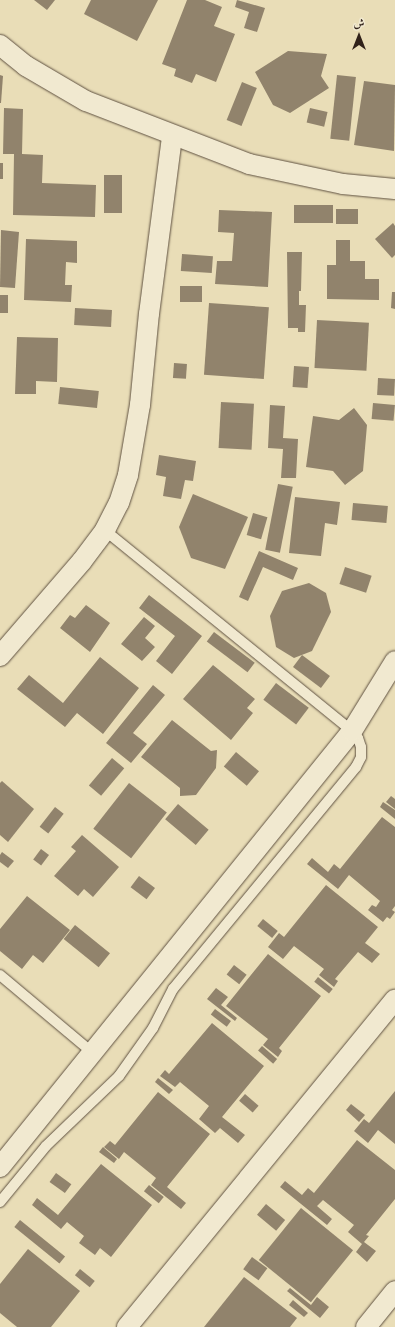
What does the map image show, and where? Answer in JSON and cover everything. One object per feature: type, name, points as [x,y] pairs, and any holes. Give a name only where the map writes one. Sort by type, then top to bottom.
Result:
[{"type":"street","points":[[0,45],[26,66],[86,101],[172,136],[249,164],[343,184],[395,189]]},
{"type":"street","points":[[0,656],[82,561],[105,530],[119,503],[124,489],[135,436],[172,136]]},
{"type":"street","points":[[0,1167],[352,732],[382,686],[395,661]]},
{"type":"street","points":[[127,1327],[395,1000]]},
{"type":"street","points":[[366,1327],[395,1291]]},
{"type":"lane","points":[[0,1202],[46,1146],[119,1076],[153,1028],[173,989],[356,767],[361,757],[361,747],[358,738],[352,732],[105,530]]},
{"type":"lane","points":[[0,975],[93,1052]]},
{"type":"building","points":[[34,0],[55,0],[47,10]]},
{"type":"building","points":[[91,0],[158,0],[137,41],[84,14]]},
{"type":"building","points":[[187,0],[205,0],[222,7],[214,26],[235,34],[216,82],[196,74],[192,83],[174,76],[176,69],[162,64]]},
{"type":"building","points":[[237,0],[265,8],[257,32],[244,28],[249,12],[235,7]]},
{"type":"building","points":[[288,51],[327,54],[321,76],[329,88],[290,113],[273,105],[255,72]]},
{"type":"building","points":[[0,75],[3,76],[1,103],[0,103]]},
{"type":"building","points":[[337,75],[356,77],[349,141],[330,139]]},
{"type":"building","points":[[364,81],[395,85],[394,151],[354,145]]},
{"type":"building","points":[[242,82],[257,88],[241,126],[227,120]]},
{"type":"building","points":[[4,108],[23,109],[22,154],[43,155],[42,183],[96,185],[95,217],[13,215],[14,154],[3,154]]},
{"type":"building","points":[[310,108],[328,112],[324,127],[307,123]]},
{"type":"building","points":[[0,163],[3,163],[3,179],[0,179]]},
{"type":"building","points":[[104,175],[122,175],[122,213],[104,213]]},
{"type":"building","points":[[294,205],[333,205],[333,223],[294,223]]},
{"type":"building","points":[[336,209],[358,209],[358,224],[336,224]]},
{"type":"building","points":[[219,210],[272,212],[268,287],[215,284],[217,261],[232,261],[234,233],[218,232]]},
{"type":"building","points":[[393,223],[395,226],[395,255],[392,258],[375,239]]},
{"type":"building","points":[[1,230],[19,232],[15,288],[0,287]]},
{"type":"building","points":[[26,239],[77,241],[77,263],[66,262],[65,285],[72,285],[71,302],[24,300]]},
{"type":"building","points":[[336,240],[350,240],[350,261],[365,261],[365,279],[379,279],[379,300],[327,299],[327,265],[336,265]]},
{"type":"building","points":[[287,252],[302,252],[301,291],[299,291],[299,305],[306,305],[305,332],[298,332],[298,328],[288,328]]},
{"type":"building","points":[[182,254],[213,256],[212,273],[181,271]]},
{"type":"building","points":[[180,286],[202,286],[202,302],[180,302]]},
{"type":"building","points":[[392,292],[395,292],[395,309],[391,308]]},
{"type":"building","points":[[0,295],[8,295],[8,313],[0,313]]},
{"type":"building","points":[[209,303],[269,307],[264,379],[204,375]]},
{"type":"building","points":[[75,308],[112,310],[111,327],[74,325]]},
{"type":"building","points":[[317,320],[369,323],[366,371],[314,368]]},
{"type":"building","points":[[17,337],[58,338],[57,382],[36,381],[36,394],[15,394]]},
{"type":"building","points":[[174,363],[187,364],[186,379],[173,378]]},
{"type":"building","points":[[294,366],[309,367],[307,388],[293,387]]},
{"type":"building","points":[[378,378],[395,379],[394,396],[377,395]]},
{"type":"building","points":[[60,387],[99,391],[97,408],[58,404]]},
{"type":"building","points":[[221,402],[254,404],[252,450],[219,448]]},
{"type":"building","points":[[373,403],[395,405],[394,421],[372,419]]},
{"type":"building","points":[[270,405],[285,406],[283,438],[298,439],[296,478],[281,478],[283,449],[268,448]]},
{"type":"building","points":[[354,408],[367,425],[363,471],[345,485],[333,471],[306,467],[313,416],[339,420]]},
{"type":"building","points":[[159,455],[196,461],[193,481],[185,480],[181,499],[163,496],[166,477],[156,475]]},
{"type":"building","points":[[278,484],[293,487],[280,553],[265,550]]},
{"type":"building","points":[[193,494],[248,517],[225,569],[191,558],[179,527]]},
{"type":"building","points":[[295,497],[340,502],[337,525],[325,523],[321,556],[289,553]]},
{"type":"building","points":[[353,503],[388,506],[386,523],[352,520]]},
{"type":"building","points":[[253,513],[267,517],[261,539],[247,535]]},
{"type":"building","points":[[259,551],[298,568],[293,580],[263,567],[248,601],[239,597]]},
{"type":"building","points":[[345,567],[372,576],[366,593],[339,584]]},
{"type":"building","points":[[309,583],[326,593],[331,612],[312,651],[294,658],[276,647],[270,616],[282,591]]},
{"type":"building","points":[[149,595],[202,636],[172,674],[156,661],[175,636],[139,608]]},
{"type":"building","points":[[86,605],[110,623],[90,652],[60,628],[70,615],[75,618]]},
{"type":"building","points":[[144,617],[155,626],[145,638],[155,647],[142,661],[121,644]]},
{"type":"building","points":[[214,632],[255,663],[248,672],[207,642]]},
{"type":"building","points":[[302,655],[330,676],[321,688],[293,667]]},
{"type":"building","points":[[100,657],[139,688],[103,734],[77,713],[65,727],[17,689],[29,675],[63,703]]},
{"type":"building","points":[[213,665],[255,699],[247,708],[253,713],[231,740],[183,699]]},
{"type":"building","points":[[276,683],[309,708],[296,724],[263,700]]},
{"type":"building","points":[[153,685],[165,695],[133,733],[147,744],[131,763],[106,743]]},
{"type":"building","points":[[172,720],[211,751],[217,750],[216,768],[196,795],[180,796],[180,788],[141,757]]},
{"type":"building","points":[[236,752],[259,771],[247,786],[224,767]]},
{"type":"building","points":[[112,758],[124,768],[101,796],[89,786]]},
{"type":"building","points":[[2,781],[34,809],[8,842],[0,835],[0,783]]},
{"type":"building","points":[[129,783],[167,813],[131,858],[93,829]]},
{"type":"building","points":[[391,796],[395,799],[395,809],[386,802]]},
{"type":"building","points":[[383,802],[395,810],[395,819],[380,807]]},
{"type":"building","points":[[178,804],[209,830],[196,845],[165,819]]},
{"type":"building","points":[[55,807],[64,814],[48,833],[40,827]]},
{"type":"building","points":[[382,817],[395,827],[395,906],[392,910],[395,912],[390,919],[387,917],[383,922],[368,910],[372,905],[376,907],[380,901],[349,875],[338,889],[307,864],[312,858],[328,872],[334,864],[340,869]]},
{"type":"building","points":[[82,835],[119,867],[93,897],[84,889],[78,896],[54,876],[76,851],[71,847]]},
{"type":"building","points":[[41,849],[49,855],[41,865],[33,859]]},
{"type":"building","points":[[2,852],[14,861],[8,868],[0,862],[0,855]]},
{"type":"building","points":[[139,876],[155,888],[147,899],[131,887]]},
{"type":"building","points":[[326,885],[378,927],[365,943],[380,954],[372,963],[358,952],[335,979],[338,981],[334,987],[319,975],[324,969],[294,946],[283,959],[268,947],[279,933],[284,937]]},
{"type":"building","points":[[27,896],[70,930],[43,963],[33,955],[22,969],[0,951],[0,929]]},
{"type":"building","points":[[263,919],[278,931],[272,938],[257,926]]},
{"type":"building","points":[[75,925],[110,953],[99,967],[64,939]]},
{"type":"building","points":[[268,954],[321,996],[279,1048],[282,1051],[278,1057],[263,1045],[268,1039],[226,1006]]},
{"type":"building","points":[[234,965],[247,975],[239,984],[227,974]]},
{"type":"building","points":[[318,977],[333,989],[329,994],[314,982]]},
{"type":"building","points":[[216,988],[228,997],[221,1005],[237,1018],[235,1021],[207,999]]},
{"type":"building","points":[[215,1009],[231,1021],[227,1027],[211,1015]]},
{"type":"building","points":[[212,1023],[264,1066],[222,1117],[245,1135],[238,1143],[220,1128],[215,1133],[199,1119],[209,1106],[180,1082],[175,1087],[160,1076],[165,1070],[169,1074]]},
{"type":"building","points":[[262,1046],[277,1059],[273,1064],[258,1051]]},
{"type":"building","points":[[158,1078],[173,1090],[169,1094],[155,1082]]},
{"type":"building","points":[[395,1091],[395,1144],[378,1130],[368,1143],[354,1131],[364,1119],[369,1123]]},
{"type":"building","points":[[158,1092],[210,1134],[167,1187],[186,1203],[181,1209],[151,1185],[156,1178],[124,1152],[119,1159],[104,1147],[110,1141],[115,1145]]},
{"type":"building","points":[[245,1094],[259,1106],[253,1113],[239,1101]]},
{"type":"building","points":[[351,1104],[365,1115],[359,1122],[346,1110]]},
{"type":"building","points":[[357,1140],[395,1170],[395,1199],[366,1235],[369,1236],[364,1242],[376,1251],[367,1262],[356,1252],[362,1244],[348,1232],[354,1225],[323,1200],[317,1206],[332,1219],[327,1225],[280,1187],[285,1181],[302,1195],[308,1188],[314,1193]]},
{"type":"building","points":[[103,1147],[117,1159],[114,1163],[99,1152]]},
{"type":"building","points":[[101,1164],[152,1205],[111,1257],[100,1248],[95,1255],[79,1243],[84,1236],[67,1222],[61,1229],[32,1205],[37,1198],[58,1215]]},
{"type":"building","points":[[56,1173],[71,1184],[65,1193],[50,1182]]},
{"type":"building","points":[[149,1185],[164,1197],[159,1203],[144,1191]]},
{"type":"building","points":[[266,1204],[285,1220],[276,1231],[257,1215]]},
{"type":"building","points":[[301,1208],[353,1250],[311,1302],[259,1260]]},
{"type":"building","points":[[20,1220],[65,1257],[59,1263],[14,1227]]},
{"type":"building","points":[[28,1249],[80,1291],[51,1327],[17,1327],[0,1313],[0,1284]]},
{"type":"building","points":[[252,1257],[267,1268],[259,1280],[243,1269]]},
{"type":"building","points":[[80,1269],[95,1281],[90,1287],[75,1275]]},
{"type":"building","points":[[244,1277],[297,1318],[290,1327],[204,1327]]},
{"type":"building","points":[[290,1288],[311,1305],[317,1297],[329,1307],[320,1318],[287,1291]]},
{"type":"building","points":[[293,1300],[308,1313],[304,1317],[289,1305]]}]
